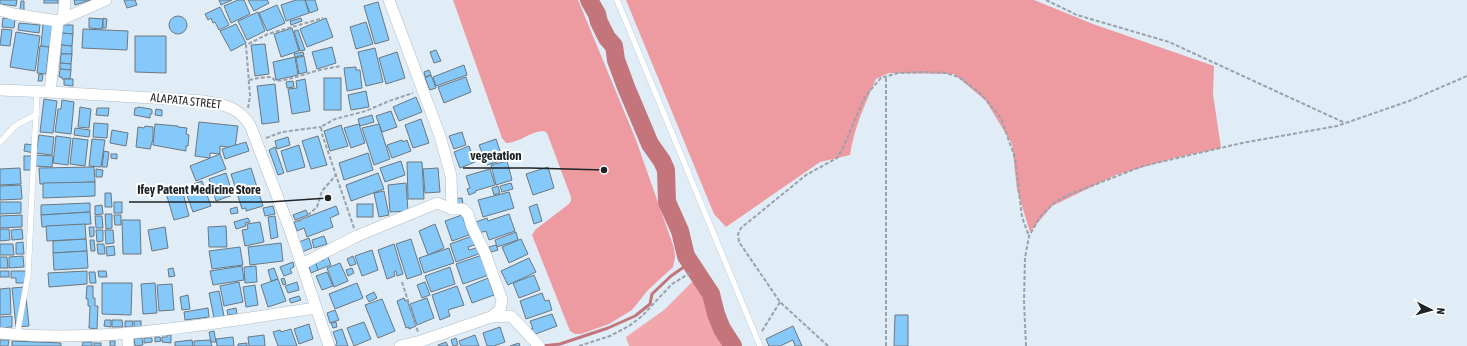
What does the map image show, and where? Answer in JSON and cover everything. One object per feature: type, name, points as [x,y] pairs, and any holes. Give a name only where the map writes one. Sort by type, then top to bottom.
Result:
[{"type":"street","points":[[50,92],[60,20],[65,0]]},
{"type":"street","points":[[0,10],[13,14],[60,20],[106,0]]},
{"type":"street","points":[[389,0],[440,136],[451,176],[452,209]]},
{"type":"street","name":"ALAPATA STREET","points":[[0,90],[204,101],[226,105],[234,109],[246,119],[257,142],[289,227],[329,346]]},
{"type":"street","points":[[302,264],[357,236],[437,203],[452,209],[463,209],[468,214],[472,227],[485,253],[502,300],[500,310],[491,317]]},
{"type":"street","points":[[0,333],[58,336],[128,333],[316,308]]},
{"type":"street","points":[[400,346],[421,341],[491,317],[511,316],[539,346]]},
{"type":"street","points":[[128,333],[128,346]]},
{"type":"lane","points":[[617,0],[760,346]]},
{"type":"lane","points":[[17,335],[28,275],[37,91]]},
{"type":"lane","points":[[0,142],[15,126],[37,114]]},
{"type":"path","points":[[1046,0],[1077,15],[1169,42],[1345,123]]},
{"type":"path","points":[[246,119],[250,96],[246,45],[268,34],[323,18]]},
{"type":"path","points":[[249,80],[271,77],[276,81],[282,81],[340,66]]},
{"type":"path","points":[[828,346],[780,302],[739,242],[738,234],[741,228],[789,188],[806,175],[837,158],[867,94],[881,78],[898,74],[920,72],[946,73],[964,80],[974,87],[986,99],[1000,118],[1015,158],[1022,217],[1029,236]]},
{"type":"path","points":[[886,76],[886,346]]},
{"type":"path","points":[[1026,346],[1024,301],[1025,258],[1029,236],[1040,217],[1054,203],[1068,195],[1143,166],[1242,143],[1337,126],[1408,101],[1467,76]]},
{"type":"path","points":[[257,142],[282,132],[321,127],[335,119],[366,111],[423,89]]},
{"type":"path","points":[[321,127],[345,205],[357,236]]},
{"type":"path","points":[[289,227],[308,215],[317,207],[322,191],[336,175]]},
{"type":"path","points":[[579,346],[610,336],[628,326],[642,316],[672,284],[690,273]]},
{"type":"path","points":[[402,282],[421,341]]},
{"type":"path","points":[[757,339],[780,302]]},
{"type":"shaded area","points":[[453,0],[578,0],[636,140],[674,248],[675,257],[673,267],[648,290],[632,310],[609,324],[581,334],[575,334],[570,331],[532,235],[536,229],[569,204],[571,197],[547,133],[544,131],[539,132],[516,141],[506,143],[502,138]]},
{"type":"shaded area","points":[[626,0],[1034,0],[1093,24],[1214,66],[1213,94],[1221,148],[1178,157],[1116,175],[1052,206],[1030,232],[1017,190],[1012,144],[986,101],[954,74],[889,73],[876,79],[857,126],[850,155],[820,162],[726,227],[714,214]]},
{"type":"shaded area","points":[[694,280],[713,302],[729,346],[629,346],[626,337],[664,310]]},
{"type":"building","points":[[0,0],[17,0],[16,6],[0,4]]},
{"type":"building","points":[[44,0],[58,0],[58,3],[44,3]]},
{"type":"building","points":[[74,0],[91,0],[75,5]]},
{"type":"building","points":[[124,0],[135,0],[137,5],[127,8]]},
{"type":"building","points":[[219,0],[232,0],[221,5]]},
{"type":"building","points":[[238,0],[244,0],[250,14],[231,23],[224,6]]},
{"type":"building","points":[[248,0],[267,0],[269,3],[254,11]]},
{"type":"building","points":[[296,0],[305,0],[309,13],[286,21],[281,5]]},
{"type":"building","points":[[305,0],[315,0],[318,10],[310,13]]},
{"type":"building","points":[[21,1],[24,1],[24,10],[20,10]]},
{"type":"building","points":[[378,2],[389,40],[375,44],[364,6]]},
{"type":"building","points":[[277,5],[285,23],[267,31],[259,13]]},
{"type":"building","points":[[220,7],[229,25],[219,30],[215,22],[213,23],[211,18],[208,20],[205,14]]},
{"type":"building","points":[[258,12],[265,31],[247,40],[238,21]]},
{"type":"building","points":[[178,16],[184,19],[187,25],[184,31],[178,34],[172,31],[169,25],[172,19]]},
{"type":"building","points":[[3,18],[15,19],[14,28],[2,27]]},
{"type":"building","points":[[89,18],[103,19],[102,29],[89,28]]},
{"type":"building","points":[[103,18],[107,19],[106,28],[103,28]]},
{"type":"building","points":[[301,18],[302,21],[291,25],[290,21]]},
{"type":"building","points":[[326,18],[333,37],[307,47],[300,29]]},
{"type":"building","points":[[366,22],[373,44],[356,49],[350,27]]},
{"type":"building","points":[[19,23],[40,25],[39,33],[18,30]]},
{"type":"building","points":[[43,24],[52,25],[50,47],[41,46]]},
{"type":"building","points":[[236,24],[246,43],[231,51],[220,31]]},
{"type":"building","points":[[62,25],[73,25],[73,34],[62,33]]},
{"type":"building","points":[[292,28],[299,51],[281,57],[274,34]]},
{"type":"building","points":[[2,29],[12,30],[10,46],[0,45]]},
{"type":"building","points":[[83,29],[128,31],[127,50],[82,48]]},
{"type":"building","points":[[298,30],[305,50],[300,51],[294,31]]},
{"type":"building","points":[[16,32],[40,36],[35,71],[10,67]]},
{"type":"building","points":[[62,33],[73,34],[72,46],[61,45]]},
{"type":"building","points":[[135,36],[166,36],[166,73],[135,72]]},
{"type":"building","points":[[265,44],[269,74],[255,76],[251,45]]},
{"type":"building","points":[[61,45],[72,46],[72,54],[61,54]]},
{"type":"building","points":[[40,46],[49,47],[46,74],[37,73]]},
{"type":"building","points":[[332,47],[336,63],[317,69],[312,52]]},
{"type":"building","points":[[375,48],[383,82],[366,86],[358,52]]},
{"type":"building","points":[[436,50],[441,61],[434,63],[430,52]]},
{"type":"building","points":[[303,52],[304,55],[295,57],[294,54]]},
{"type":"building","points":[[397,52],[405,78],[386,84],[379,58]]},
{"type":"building","points":[[61,54],[72,54],[71,64],[60,63]]},
{"type":"building","points":[[304,56],[307,72],[299,74],[296,58]]},
{"type":"building","points":[[295,57],[298,75],[276,80],[273,62]]},
{"type":"building","points":[[60,63],[71,64],[71,70],[60,69]]},
{"type":"building","points":[[464,65],[467,75],[436,86],[433,77]]},
{"type":"building","points":[[356,67],[356,70],[360,70],[362,88],[347,91],[344,68]]},
{"type":"building","points":[[60,69],[71,70],[70,79],[62,79],[62,77],[59,77]]},
{"type":"building","points":[[429,70],[431,75],[425,77],[424,72]]},
{"type":"building","points":[[39,74],[43,75],[42,81],[38,81]]},
{"type":"building","points":[[431,75],[436,88],[430,90],[425,78]]},
{"type":"building","points":[[466,77],[471,92],[444,103],[438,87]]},
{"type":"building","points":[[324,78],[341,78],[341,110],[324,110]]},
{"type":"building","points":[[64,79],[73,79],[73,86],[64,85]]},
{"type":"building","points":[[305,79],[310,111],[292,114],[288,89],[297,88],[296,81]]},
{"type":"building","points":[[293,81],[294,87],[287,88],[286,82]]},
{"type":"building","points":[[275,84],[279,122],[262,124],[257,86]]},
{"type":"building","points":[[366,91],[369,107],[351,110],[348,95]]},
{"type":"building","points":[[416,97],[422,112],[399,121],[393,107]]},
{"type":"building","points":[[44,99],[57,101],[53,133],[40,132]]},
{"type":"building","points":[[62,100],[74,102],[71,134],[55,132],[58,109],[61,109]]},
{"type":"building","points":[[80,107],[91,109],[89,128],[78,127]]},
{"type":"building","points":[[97,108],[109,108],[108,116],[96,115]]},
{"type":"building","points":[[135,108],[151,109],[152,114],[150,114],[150,118],[134,115]]},
{"type":"building","points":[[156,109],[162,110],[162,116],[155,115]]},
{"type":"building","points":[[391,111],[397,127],[382,132],[376,116]]},
{"type":"building","points":[[372,115],[374,122],[360,126],[358,119]]},
{"type":"building","points":[[421,119],[429,143],[413,148],[405,125]]},
{"type":"building","points":[[199,122],[238,126],[235,148],[220,146],[220,154],[210,153],[210,158],[195,156]]},
{"type":"building","points":[[94,123],[108,124],[107,138],[93,137]]},
{"type":"building","points":[[155,124],[187,128],[186,134],[189,135],[186,151],[153,145]]},
{"type":"building","points":[[359,124],[365,143],[351,148],[344,128]]},
{"type":"building","points":[[379,124],[390,159],[374,165],[362,128]]},
{"type":"building","points":[[341,125],[348,146],[330,151],[324,131]]},
{"type":"building","points":[[145,126],[153,127],[153,139],[150,149],[136,147],[138,127],[144,128]]},
{"type":"building","points":[[75,128],[90,130],[89,137],[74,135]]},
{"type":"building","points":[[112,130],[128,133],[126,146],[110,143]]},
{"type":"building","points":[[462,132],[466,145],[454,149],[449,136]]},
{"type":"building","points":[[39,135],[54,137],[52,155],[36,153]]},
{"type":"building","points":[[56,136],[71,138],[68,165],[53,163]]},
{"type":"building","points":[[318,136],[327,165],[311,169],[302,141]]},
{"type":"building","points":[[288,137],[290,145],[277,149],[275,141]]},
{"type":"building","points":[[73,138],[88,140],[85,166],[70,164]]},
{"type":"building","points":[[92,139],[105,140],[101,167],[89,166]]},
{"type":"building","points":[[496,139],[503,160],[487,165],[479,145]]},
{"type":"building","points":[[402,140],[403,142],[407,140],[411,151],[392,158],[387,145]]},
{"type":"building","points":[[246,142],[249,151],[225,159],[222,149]]},
{"type":"building","points":[[25,144],[35,145],[34,153],[24,151]]},
{"type":"building","points":[[299,145],[305,167],[287,172],[281,151]]},
{"type":"building","points":[[469,146],[475,162],[460,168],[454,152]]},
{"type":"building","points":[[275,147],[284,173],[278,175],[269,150]]},
{"type":"building","points":[[104,151],[109,152],[107,167],[102,167]]},
{"type":"building","points":[[368,153],[373,170],[344,180],[339,163]]},
{"type":"building","points":[[111,154],[117,154],[117,159],[111,158]]},
{"type":"building","points":[[220,154],[226,169],[196,181],[190,166]]},
{"type":"building","points":[[35,155],[53,156],[52,167],[34,166]]},
{"type":"building","points":[[24,156],[33,156],[33,170],[24,170]]},
{"type":"building","points":[[401,161],[405,175],[385,182],[380,168]]},
{"type":"building","points":[[507,161],[512,180],[496,185],[491,165]]},
{"type":"building","points":[[407,162],[422,162],[424,199],[408,199]]},
{"type":"building","points":[[94,167],[95,182],[40,184],[39,168]]},
{"type":"building","points":[[548,167],[554,188],[533,195],[526,174]]},
{"type":"building","points":[[20,168],[21,184],[0,185],[0,169]]},
{"type":"building","points":[[251,168],[263,206],[246,211],[246,208],[242,209],[231,174]]},
{"type":"building","points":[[438,168],[440,192],[425,193],[423,169]]},
{"type":"building","points":[[96,169],[103,170],[102,177],[96,177]]},
{"type":"building","points":[[490,169],[495,185],[475,191],[476,192],[469,195],[467,189],[470,188],[466,176]]},
{"type":"building","points":[[226,173],[233,195],[216,201],[209,179]]},
{"type":"building","points":[[378,173],[384,189],[351,201],[346,185]]},
{"type":"building","points":[[202,181],[211,206],[193,212],[184,187]]},
{"type":"building","points":[[95,182],[95,196],[43,198],[43,183]]},
{"type":"building","points":[[406,183],[408,211],[390,212],[388,185]]},
{"type":"building","points":[[511,183],[513,189],[502,192],[500,186]]},
{"type":"building","points":[[21,185],[22,199],[0,200],[0,186]]},
{"type":"building","points":[[498,186],[500,193],[494,195],[492,188]]},
{"type":"building","points":[[182,189],[189,216],[174,220],[166,193]]},
{"type":"building","points":[[384,191],[389,215],[379,217],[374,193]]},
{"type":"building","points":[[509,192],[514,208],[483,217],[478,200]]},
{"type":"building","points":[[105,193],[111,193],[112,207],[105,207]]},
{"type":"building","points":[[462,198],[463,204],[453,205],[452,199]]},
{"type":"building","points":[[0,202],[21,202],[21,213],[0,214]]},
{"type":"building","points":[[114,202],[122,202],[122,213],[114,213]]},
{"type":"building","points":[[90,203],[90,212],[41,215],[41,205]]},
{"type":"building","points":[[357,204],[373,204],[373,217],[357,217]]},
{"type":"building","points":[[537,204],[542,221],[534,224],[529,207]]},
{"type":"building","points":[[102,205],[103,214],[95,215],[95,206]]},
{"type":"building","points":[[273,206],[275,214],[265,216],[263,208]]},
{"type":"building","points":[[336,206],[339,214],[330,218],[333,227],[307,237],[304,228],[297,231],[294,222]]},
{"type":"building","points":[[237,207],[238,213],[231,214],[230,209]]},
{"type":"building","points":[[306,210],[308,215],[295,220],[293,215]]},
{"type":"building","points":[[90,212],[91,224],[42,227],[41,215]]},
{"type":"building","points":[[105,214],[112,214],[112,228],[106,229]]},
{"type":"building","points":[[509,214],[515,231],[489,240],[486,231],[479,233],[476,222],[487,218],[488,221]]},
{"type":"building","points":[[22,215],[22,227],[0,228],[0,216]]},
{"type":"building","points":[[114,215],[121,215],[121,225],[115,225]]},
{"type":"building","points":[[462,215],[469,235],[452,241],[445,221]]},
{"type":"building","points":[[95,216],[102,216],[103,228],[96,228]]},
{"type":"building","points":[[275,216],[278,237],[271,239],[268,217]]},
{"type":"building","points":[[248,218],[250,222],[245,223],[246,226],[236,229],[234,222]]},
{"type":"building","points":[[122,220],[140,220],[141,254],[123,254]]},
{"type":"building","points":[[260,222],[264,242],[245,246],[242,230],[248,229],[247,224]]},
{"type":"building","points":[[85,224],[86,239],[47,241],[46,226]]},
{"type":"building","points":[[435,224],[444,248],[428,255],[419,231]]},
{"type":"building","points":[[226,226],[227,247],[209,247],[208,227]]},
{"type":"building","points":[[89,227],[94,227],[94,236],[90,237]]},
{"type":"building","points":[[165,227],[168,248],[152,251],[148,230]]},
{"type":"building","points":[[0,229],[9,229],[10,240],[0,241]]},
{"type":"building","points":[[22,229],[23,239],[12,240],[11,230]]},
{"type":"building","points":[[96,230],[103,230],[103,241],[97,242]]},
{"type":"building","points":[[105,230],[113,230],[114,243],[106,244]]},
{"type":"building","points":[[516,232],[518,240],[497,247],[495,240]]},
{"type":"building","points":[[475,235],[478,244],[468,247],[469,250],[479,247],[481,253],[456,262],[450,244]]},
{"type":"building","points":[[324,236],[327,244],[314,248],[312,240]]},
{"type":"building","points":[[309,238],[312,248],[302,252],[299,242]]},
{"type":"building","points":[[86,239],[87,251],[53,253],[53,241]]},
{"type":"building","points":[[411,239],[422,274],[407,279],[396,244]]},
{"type":"building","points":[[521,239],[528,254],[509,263],[502,247]]},
{"type":"building","points":[[90,240],[94,240],[95,251],[91,251]]},
{"type":"building","points":[[23,242],[24,254],[16,254],[16,243]]},
{"type":"building","points":[[281,243],[283,261],[250,265],[248,247]]},
{"type":"building","points":[[0,244],[13,244],[14,255],[0,255]]},
{"type":"building","points":[[97,244],[104,244],[105,254],[98,254]]},
{"type":"building","points":[[394,244],[403,274],[397,276],[396,271],[394,272],[395,276],[387,279],[378,250]]},
{"type":"building","points":[[496,245],[498,250],[491,252],[489,247]]},
{"type":"building","points":[[114,246],[115,255],[107,256],[106,247]]},
{"type":"building","points":[[240,247],[243,265],[212,269],[209,251]]},
{"type":"building","points":[[449,248],[454,263],[424,273],[419,258]]},
{"type":"building","points":[[372,250],[378,270],[362,276],[355,256]]},
{"type":"building","points":[[87,251],[88,268],[54,270],[53,253]]},
{"type":"building","points":[[482,255],[489,275],[463,284],[456,264]]},
{"type":"building","points":[[23,256],[24,267],[9,268],[9,257]]},
{"type":"building","points":[[353,256],[356,264],[350,266],[347,259]]},
{"type":"building","points":[[0,257],[7,257],[8,268],[0,268]]},
{"type":"building","points":[[328,257],[331,265],[318,270],[315,262],[324,260],[323,259]]},
{"type":"building","points":[[529,258],[536,272],[508,285],[501,271]]},
{"type":"building","points":[[315,261],[318,270],[311,273],[308,264]]},
{"type":"building","points":[[293,262],[294,267],[290,269],[292,273],[284,276],[280,267]]},
{"type":"building","points":[[340,263],[348,281],[334,287],[327,268]]},
{"type":"building","points":[[242,266],[244,280],[213,285],[210,271]]},
{"type":"building","points":[[256,266],[257,282],[245,283],[244,267]]},
{"type":"building","points":[[450,267],[455,284],[431,292],[425,276]]},
{"type":"building","points":[[173,268],[175,276],[169,277],[168,269]]},
{"type":"building","points":[[274,268],[278,279],[271,281],[268,270]]},
{"type":"building","points":[[352,268],[354,273],[348,276],[346,270]]},
{"type":"building","points":[[0,271],[9,271],[9,277],[0,277]]},
{"type":"building","points":[[11,271],[26,271],[26,283],[16,283],[16,278],[11,278]]},
{"type":"building","points":[[87,271],[87,284],[49,287],[48,273]]},
{"type":"building","points":[[98,271],[106,271],[107,277],[99,277]]},
{"type":"building","points":[[89,272],[95,272],[96,283],[90,283]]},
{"type":"building","points":[[327,272],[333,286],[322,290],[316,276]]},
{"type":"building","points":[[534,275],[540,290],[519,298],[513,283]]},
{"type":"building","points":[[284,278],[286,284],[283,285],[281,279]]},
{"type":"building","points":[[488,278],[494,295],[472,303],[466,287]]},
{"type":"building","points":[[278,279],[286,301],[268,307],[261,285]]},
{"type":"building","points":[[239,282],[243,302],[224,306],[220,286]]},
{"type":"building","points":[[297,282],[299,290],[288,293],[285,286]]},
{"type":"building","points":[[425,282],[430,295],[422,298],[417,285]]},
{"type":"building","points":[[102,283],[132,283],[131,315],[102,314]]},
{"type":"building","points":[[155,283],[157,313],[143,314],[141,284]]},
{"type":"building","points":[[357,283],[363,298],[335,309],[329,294]]},
{"type":"building","points":[[172,284],[174,310],[159,311],[157,285]]},
{"type":"building","points":[[255,285],[258,305],[246,307],[243,287]]},
{"type":"building","points":[[87,286],[93,286],[95,306],[98,306],[97,329],[89,328],[90,306],[88,306],[88,299],[86,299]]},
{"type":"building","points":[[457,286],[464,305],[448,310],[450,316],[440,320],[432,295]]},
{"type":"building","points":[[25,287],[29,326],[16,327],[12,288]]},
{"type":"building","points":[[10,288],[11,314],[0,315],[0,289]]},
{"type":"building","points":[[219,291],[224,316],[214,318],[209,293]]},
{"type":"building","points":[[374,292],[377,298],[369,302],[366,296]]},
{"type":"building","points":[[542,293],[545,301],[549,300],[552,310],[526,319],[520,301]]},
{"type":"building","points":[[188,295],[190,309],[182,310],[180,297]]},
{"type":"building","points":[[299,296],[301,300],[291,303],[289,299]]},
{"type":"building","points":[[404,298],[405,301],[407,300],[416,326],[409,329],[409,327],[406,328],[397,301]]},
{"type":"building","points":[[427,298],[434,318],[417,325],[410,304]]},
{"type":"building","points":[[382,299],[395,331],[378,338],[365,305]]},
{"type":"building","points":[[208,308],[209,317],[185,320],[184,312]]},
{"type":"building","points":[[236,308],[237,314],[228,315],[227,310]]},
{"type":"building","points":[[335,310],[339,320],[330,323],[327,313]]},
{"type":"building","points":[[552,314],[557,326],[533,335],[531,329],[533,329],[530,321]]},
{"type":"building","points":[[895,315],[908,315],[908,346],[894,346]]},
{"type":"building","points":[[12,316],[12,327],[0,328],[0,317]]},
{"type":"building","points":[[105,320],[111,320],[111,327],[104,326]]},
{"type":"building","points":[[112,320],[122,320],[123,327],[112,327]]},
{"type":"building","points":[[125,321],[133,321],[132,327],[125,327]]},
{"type":"building","points":[[134,321],[141,321],[141,327],[134,327]]},
{"type":"building","points":[[336,322],[337,327],[333,328],[331,323]]},
{"type":"building","points":[[364,322],[371,339],[354,346],[347,328]]},
{"type":"building","points":[[309,324],[313,339],[299,344],[294,329]]},
{"type":"building","points":[[793,326],[802,346],[795,346],[793,340],[780,346],[769,346],[766,339]]},
{"type":"building","points":[[500,327],[505,342],[494,346],[487,346],[483,333]]},
{"type":"building","points":[[291,329],[297,346],[278,346],[273,332],[280,330],[281,332]]},
{"type":"building","points":[[342,329],[348,346],[336,346],[337,343],[333,332]]},
{"type":"building","points":[[214,331],[216,342],[211,342],[209,332]]},
{"type":"building","points":[[167,335],[171,335],[171,343],[162,342],[162,337],[167,337]]},
{"type":"building","points":[[264,335],[265,346],[249,346],[248,337]]},
{"type":"building","points":[[475,335],[479,346],[461,346],[459,341]]},
{"type":"building","points":[[155,337],[160,337],[161,341],[155,342]]},
{"type":"building","points":[[233,337],[234,346],[217,346],[216,339]]},
{"type":"building","points":[[134,338],[142,338],[143,345],[135,346]]},
{"type":"building","points":[[144,338],[152,338],[152,342],[144,343]]},
{"type":"building","points":[[456,338],[458,345],[453,346],[451,340]]},
{"type":"building","points":[[0,340],[9,340],[8,346],[0,346]]},
{"type":"building","points":[[192,340],[193,346],[175,346],[175,342]]},
{"type":"building","points":[[210,340],[212,346],[194,346],[194,341]]},
{"type":"building","points":[[12,341],[61,343],[61,346],[12,346]]},
{"type":"building","points":[[110,341],[115,341],[115,346],[110,346]]},
{"type":"building","points":[[83,342],[92,342],[92,346],[82,346]]},
{"type":"building","points":[[446,342],[448,346],[438,346],[438,345]]},
{"type":"building","points":[[94,343],[101,343],[101,346],[94,346]]},
{"type":"building","points":[[247,343],[247,346],[238,346],[238,344]]},
{"type":"building","points":[[519,343],[520,346],[510,346]]},
{"type":"waterway","points":[[589,0],[597,14],[599,22],[607,38],[614,46],[616,60],[650,144],[662,161],[666,170],[667,202],[680,231],[686,256],[711,294],[716,314],[722,329],[733,346]]},
{"type":"waterway","points":[[542,346],[560,344],[608,328],[635,316],[650,304],[652,294],[671,276],[691,262]]},
{"type":"place","name":"vegetation","points":[[604,170]]},
{"type":"place","name":"Ifey Patent Medicine Store","points":[[328,198]]}]
